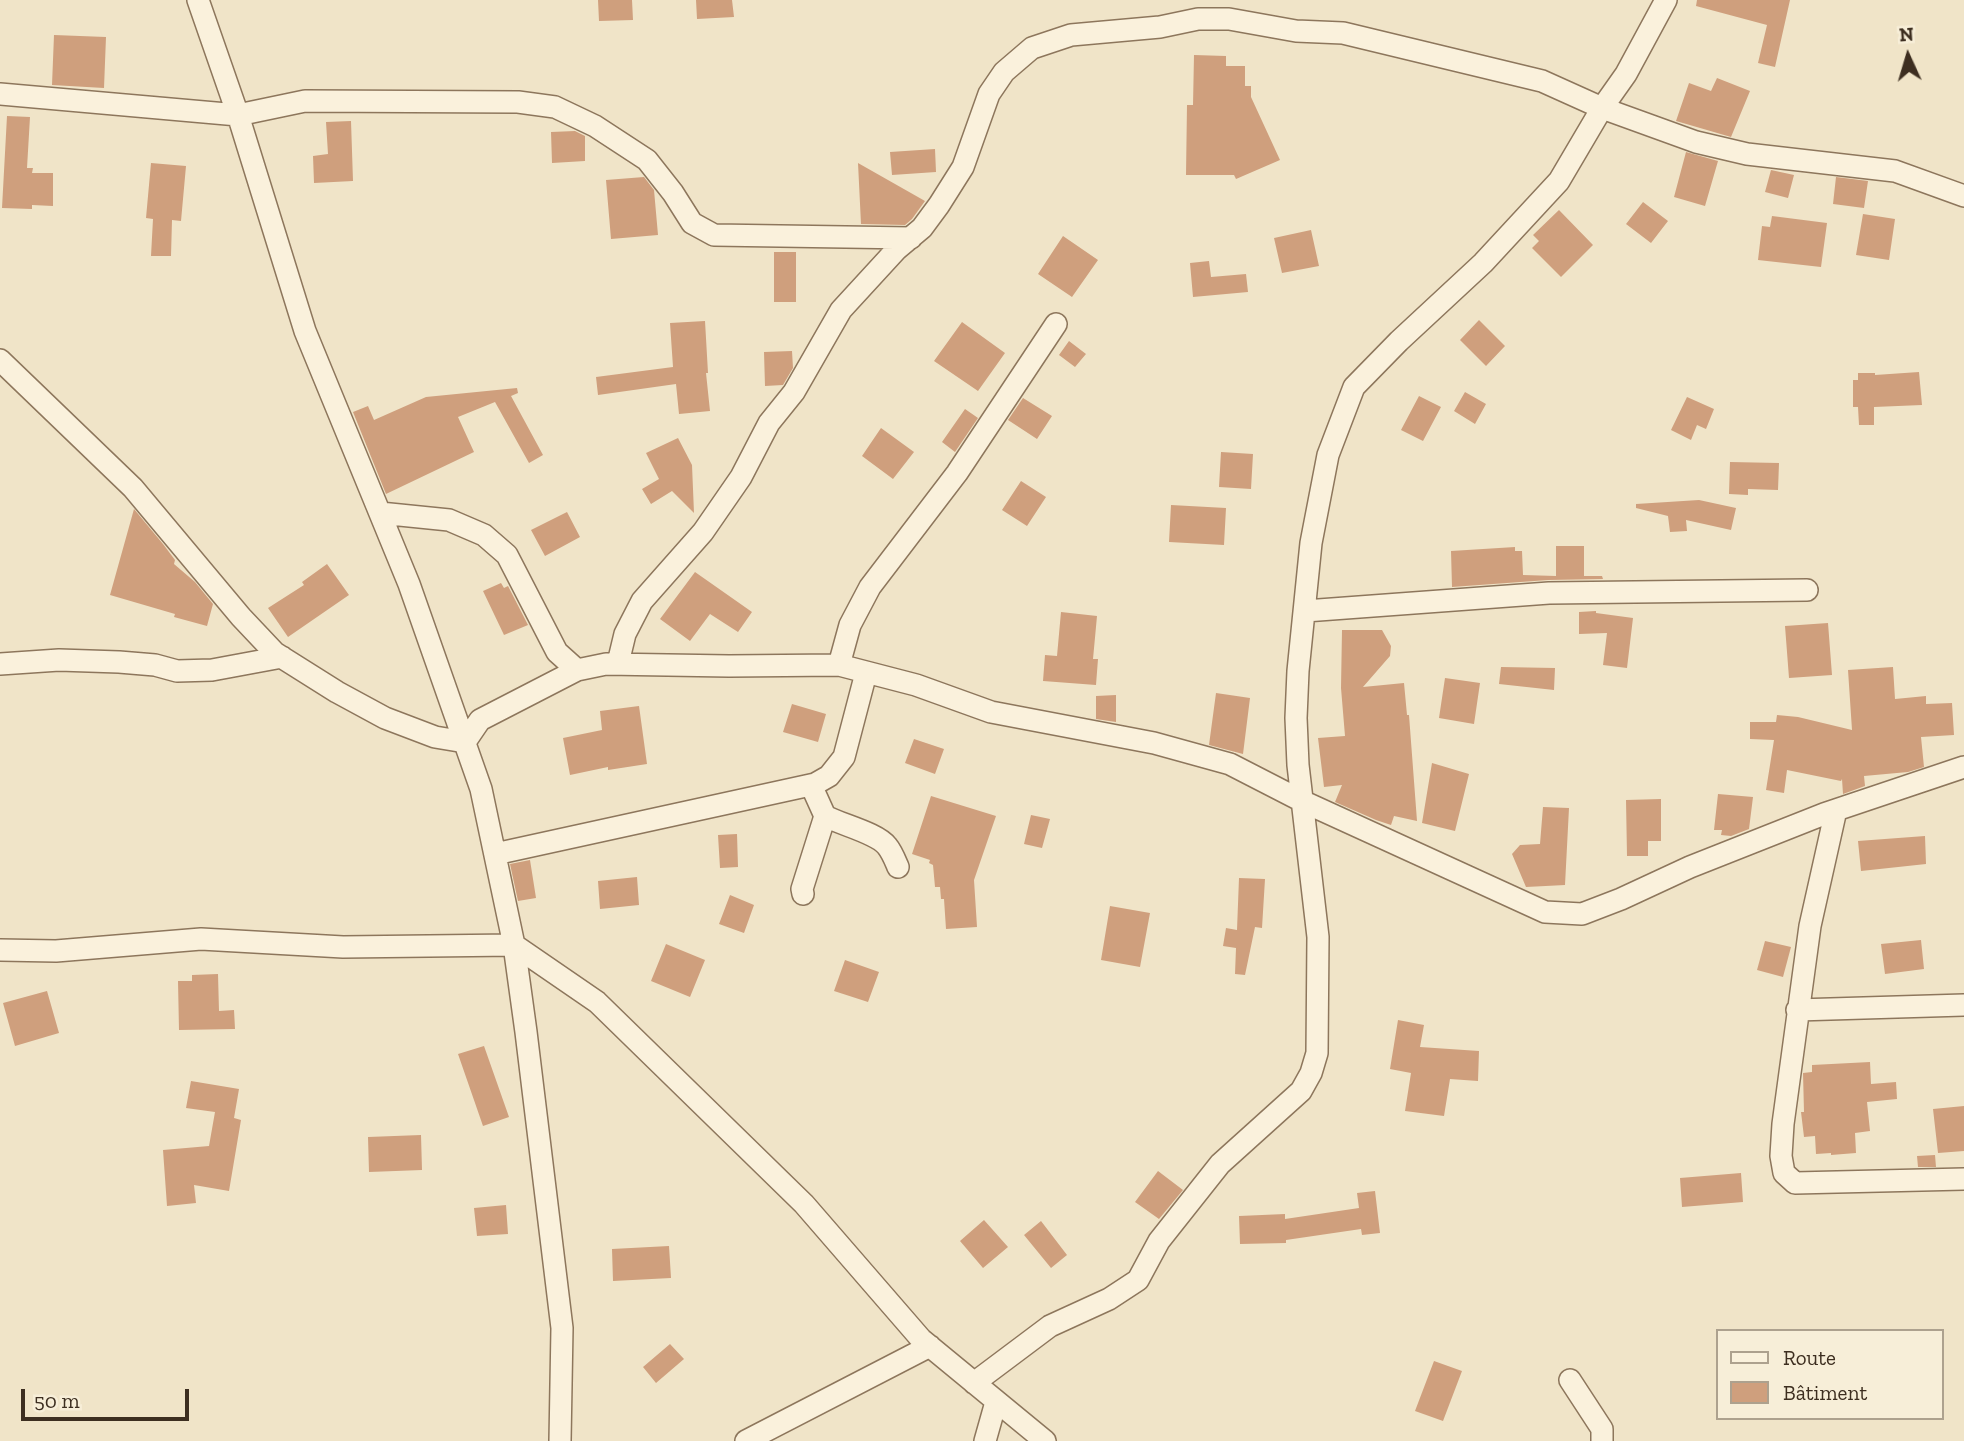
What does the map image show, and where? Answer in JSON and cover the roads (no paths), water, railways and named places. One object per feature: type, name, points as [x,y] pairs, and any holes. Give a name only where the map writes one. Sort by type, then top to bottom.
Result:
[{"type":"street","points":[[198,0],[238,115],[305,331],[409,584],[481,789],[514,945],[562,1328],[560,1441]]},
{"type":"street","points":[[974,1383],[1051,1326],[1110,1299],[1138,1280],[1159,1241],[1220,1164],[1301,1091],[1311,1073],[1317,1053],[1318,937],[1302,801],[1296,718],[1311,543],[1328,455],[1354,387],[1398,341],[1483,263],[1559,181],[1602,108],[1626,74],[1666,0]]},
{"type":"street","points":[[618,663],[625,634],[642,601],[704,532],[741,477],[769,423],[794,393],[841,310],[922,228],[939,205],[963,167],[989,94],[1004,72],[1032,48],[1071,35],[1160,27],[1198,9],[1229,19],[1296,31],[1343,33],[1542,81],[1602,108],[1696,142],[1747,154],[1895,171],[1964,196]]},
{"type":"street","points":[[0,94],[238,115],[305,101],[518,102],[555,107],[595,126],[647,160],[692,223],[713,235],[911,238]]},
{"type":"street","points":[[839,666],[850,625],[870,587],[957,473],[1056,324]]},
{"type":"street","points":[[0,360],[134,488],[241,617],[275,653],[384,718],[435,737],[465,742]]},
{"type":"street","points":[[380,513],[449,520],[484,536],[507,555],[557,652],[576,670]]},
{"type":"street","points":[[1305,611],[1549,593],[1807,590]]},
{"type":"street","points":[[0,664],[59,660],[155,665],[177,671],[212,670],[282,657]]},
{"type":"street","points":[[465,742],[481,720],[576,670],[618,663],[839,666],[916,685],[991,712],[1154,743],[1230,764],[1302,801],[1545,912],[1582,914],[1690,867],[1836,810],[1964,767]]},
{"type":"street","points":[[495,854],[811,785],[829,776],[844,757],[866,673]]},
{"type":"street","points":[[811,785],[825,816],[874,835],[887,846],[898,867]]},
{"type":"street","points":[[1836,810],[1810,926],[1797,1010],[1781,1156],[1784,1173],[1794,1182],[1964,1179]]},
{"type":"street","points":[[803,894],[802,888],[825,816]]},
{"type":"street","points":[[0,950],[56,951],[201,939],[343,947],[514,945],[597,1002],[804,1204],[921,1339],[1045,1441]]},
{"type":"street","points":[[1797,1010],[1964,1005]]},
{"type":"street","points":[[746,1441],[930,1346]]},
{"type":"street","points":[[1570,1380],[1602,1429],[1602,1441]]},
{"type":"street","points":[[985,1441],[996,1402]]}]
